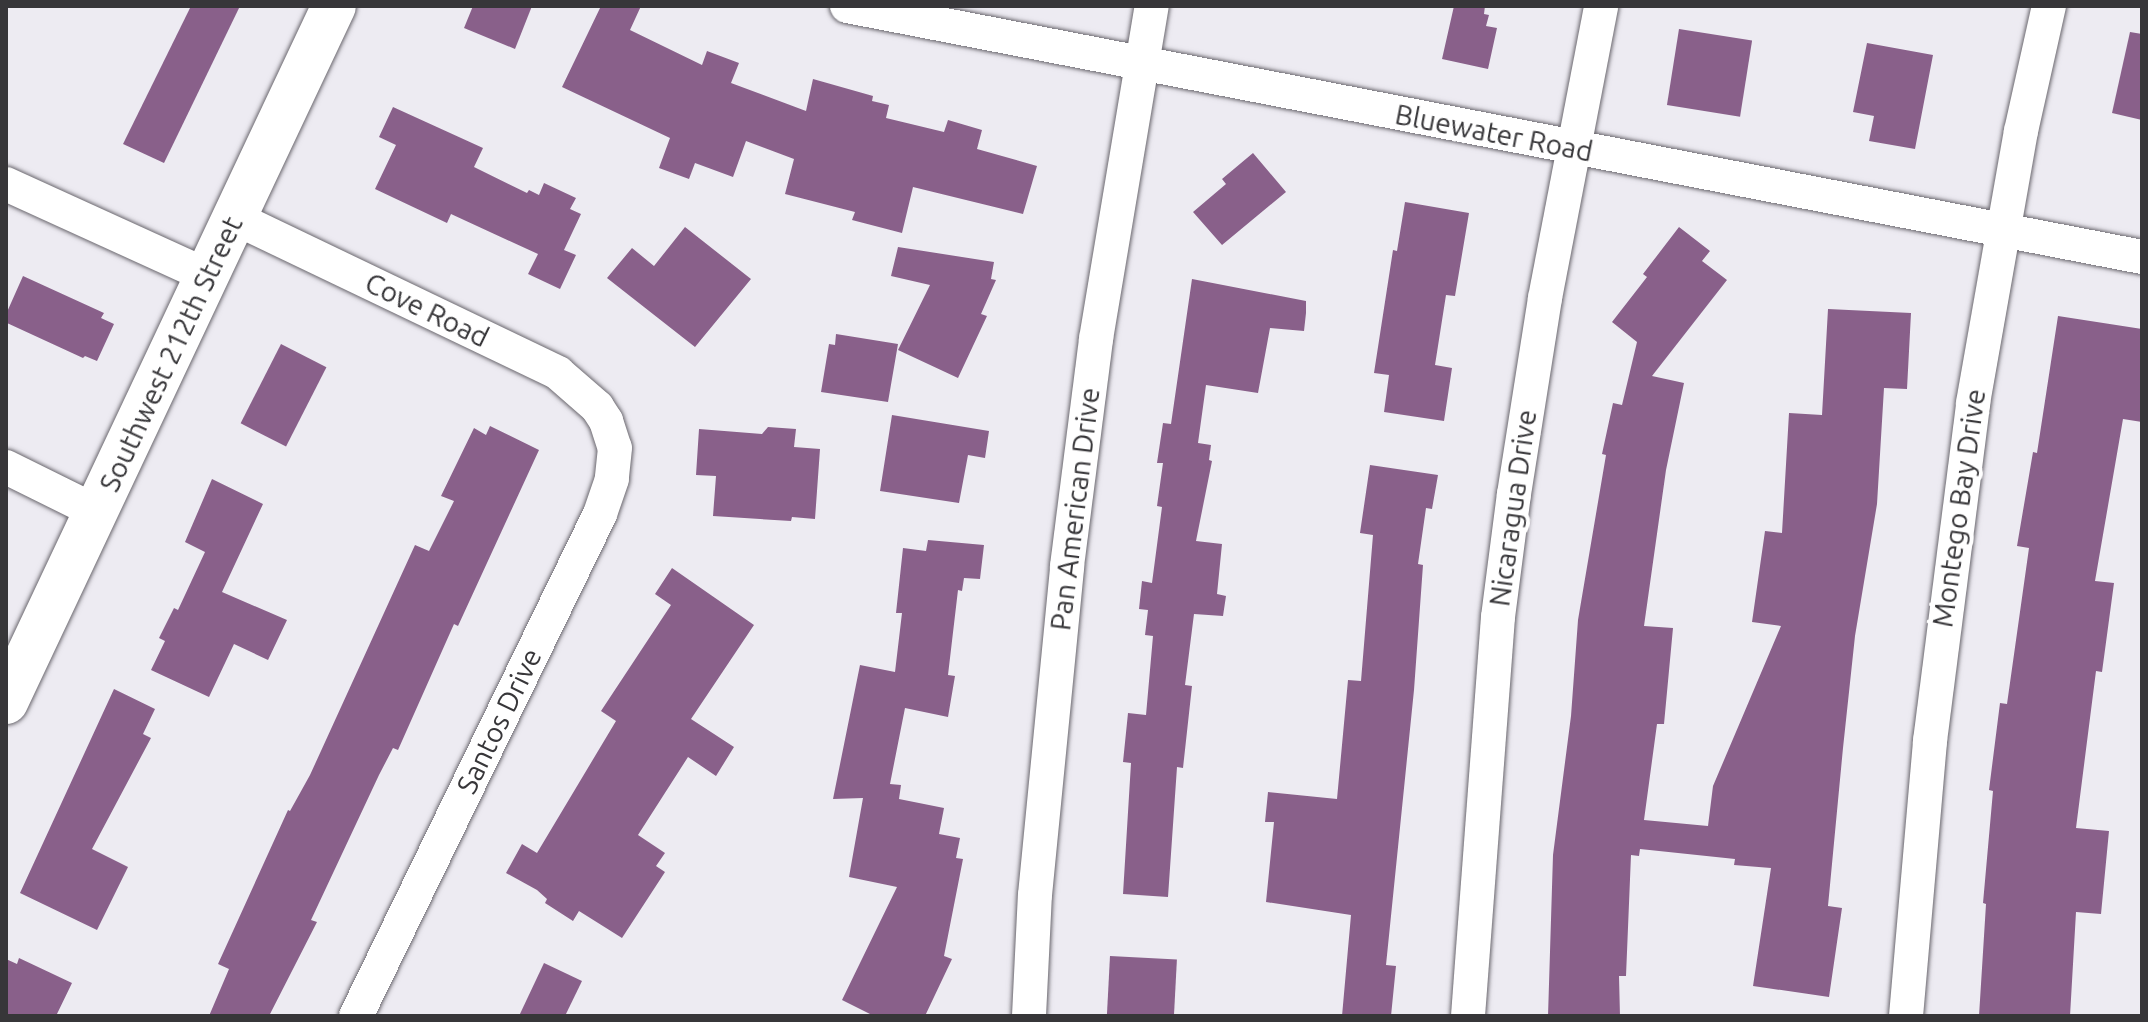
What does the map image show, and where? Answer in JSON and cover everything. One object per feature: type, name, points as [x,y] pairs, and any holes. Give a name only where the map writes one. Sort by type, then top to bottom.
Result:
[{"type":"street","name":"Southwest 212th Street","points":[[6,702],[334,6]]},
{"type":"street","name":"Bluewater Road","points":[[847,6],[2142,257]]},
{"type":"street","name":"Pan American Drive","points":[[1029,1016],[1035,895],[1067,566],[1096,339],[1140,62],[1152,6]]},
{"type":"street","name":"Nicaragua Drive","points":[[1468,1016],[1498,617],[1528,403],[1601,6]]},
{"type":"street","name":"Montego Bay Drive","points":[[1906,1016],[1942,631],[1977,380],[2003,229],[2049,6]]},
{"type":"street","points":[[6,184],[206,275]]},
{"type":"street","name":"Cove Road","points":[[235,218],[558,373],[585,394],[606,421]]},
{"type":"street","name":"Santos Drive","points":[[356,1016],[600,514],[615,462],[615,448],[606,421]]},
{"type":"street","points":[[6,467],[97,512]]},
{"type":"building","points":[[191,6],[240,6],[164,163],[123,144]]},
{"type":"building","points":[[473,6],[532,6],[515,49],[464,28]]},
{"type":"building","points":[[601,6],[641,6],[630,30],[702,65],[707,51],[739,63],[731,83],[806,111],[813,79],[873,96],[872,101],[889,105],[886,118],[944,132],[948,120],[982,130],[977,149],[1037,166],[1023,214],[913,187],[902,233],[852,220],[855,212],[785,194],[794,159],[746,141],[733,177],[695,163],[689,179],[659,168],[670,138],[562,87]]},
{"type":"building","points":[[1454,6],[1485,6],[1484,14],[1489,15],[1486,26],[1497,28],[1488,69],[1442,59]]},
{"type":"building","points":[[1679,29],[1752,41],[1740,117],[1667,105]]},
{"type":"building","points":[[2130,32],[2142,34],[2142,120],[2112,113]]},
{"type":"building","points":[[1867,43],[1933,55],[1915,149],[1869,141],[1874,116],[1853,112]]},
{"type":"building","points":[[393,107],[483,148],[474,167],[527,193],[529,190],[539,195],[544,183],[576,198],[570,209],[581,214],[564,250],[576,255],[560,289],[528,274],[538,254],[451,214],[447,223],[375,189],[396,145],[379,137]]},
{"type":"building","points":[[1253,153],[1286,192],[1222,245],[1193,212],[1226,184],[1222,179]]},
{"type":"building","points":[[1405,202],[1469,213],[1455,296],[1446,295],[1435,365],[1452,368],[1444,421],[1384,412],[1389,375],[1374,373],[1393,250],[1397,251]]},
{"type":"building","points":[[685,227],[751,279],[695,347],[607,278],[632,248],[654,266]]},
{"type":"building","points":[[1679,227],[1710,251],[1702,261],[1727,280],[1652,376],[1684,383],[1666,470],[1644,626],[1673,628],[1664,724],[1657,724],[1644,820],[1708,826],[1713,786],[1781,626],[1752,622],[1765,531],[1782,533],[1789,413],[1822,415],[1828,309],[1911,313],[1907,389],[1884,388],[1877,504],[1855,636],[1828,906],[1842,908],[1829,997],[1753,986],[1771,868],[1734,865],[1735,859],[1640,849],[1639,856],[1631,855],[1626,976],[1619,976],[1620,1016],[1548,1016],[1553,855],[1571,716],[1578,620],[1606,455],[1602,454],[1613,403],[1622,405],[1637,342],[1612,322],[1647,277],[1643,274]]},
{"type":"building","points":[[898,247],[994,262],[991,279],[996,280],[981,314],[987,316],[958,378],[898,350],[930,285],[891,276]]},
{"type":"building","points":[[23,276],[104,313],[101,318],[114,324],[97,361],[83,358],[7,323],[7,312]]},
{"type":"building","points":[[1192,279],[1306,301],[1304,331],[1270,328],[1258,393],[1206,385],[1198,443],[1211,445],[1209,460],[1212,461],[1196,541],[1222,544],[1217,594],[1226,596],[1223,616],[1194,614],[1185,685],[1192,686],[1183,768],[1177,767],[1168,897],[1123,894],[1131,763],[1123,762],[1128,713],[1146,715],[1153,636],[1145,635],[1148,610],[1139,609],[1142,581],[1152,583],[1162,507],[1157,506],[1163,463],[1157,463],[1163,423],[1171,424]]},
{"type":"building","points":[[2058,316],[2142,329],[2142,422],[2123,419],[2095,581],[2114,583],[2102,672],[2096,671],[2076,828],[2109,831],[2101,914],[2076,912],[2070,1016],[1979,1016],[1986,904],[1983,903],[1993,791],[1989,790],[2000,703],[2007,704],[2029,548],[2017,546],[2033,452],[2037,453]]},
{"type":"building","points":[[836,334],[898,344],[888,402],[821,392],[829,344],[835,345]]},
{"type":"building","points":[[281,344],[326,367],[286,446],[241,423]]},
{"type":"building","points":[[892,415],[989,431],[985,458],[968,455],[959,503],[880,491]]},
{"type":"building","points":[[490,426],[539,450],[458,626],[454,624],[398,750],[393,748],[379,775],[311,920],[317,922],[269,1016],[209,1016],[229,969],[218,964],[288,810],[310,775],[415,545],[429,551],[454,501],[441,496],[474,428],[486,435]]},
{"type":"building","points":[[768,427],[796,429],[794,447],[820,449],[815,519],[792,517],[791,521],[713,516],[716,476],[696,475],[699,429],[762,434]]},
{"type":"building","points":[[1370,465],[1438,475],[1432,509],[1426,508],[1418,564],[1423,565],[1414,690],[1386,965],[1396,966],[1391,1016],[1342,1016],[1351,915],[1266,902],[1274,822],[1265,822],[1268,792],[1337,799],[1348,680],[1361,681],[1373,535],[1360,533]]},
{"type":"building","points":[[212,479],[263,504],[222,592],[287,620],[268,660],[234,644],[209,697],[151,670],[165,641],[159,638],[174,608],[178,610],[205,552],[185,542]]},
{"type":"building","points":[[928,540],[984,545],[980,579],[964,578],[962,591],[958,590],[948,675],[955,676],[948,717],[905,708],[890,784],[901,785],[899,799],[944,808],[939,834],[960,838],[956,858],[963,859],[944,956],[952,959],[925,1016],[874,1016],[842,1000],[897,887],[849,877],[863,798],[833,799],[860,665],[895,672],[902,613],[896,613],[903,548],[926,551]]},
{"type":"building","points":[[672,568],[754,625],[691,719],[734,747],[716,776],[688,757],[638,835],[665,853],[656,866],[665,872],[622,938],[579,911],[573,921],[545,903],[547,899],[537,890],[506,873],[522,844],[537,853],[616,721],[601,711],[671,605],[655,594]]},
{"type":"building","points":[[114,689],[155,709],[143,734],[151,738],[92,849],[128,867],[97,930],[20,893]]},
{"type":"building","points":[[1110,956],[1177,960],[1174,1016],[1107,1016]]},
{"type":"building","points":[[19,958],[72,983],[56,1016],[6,1016],[6,959],[17,964]]},
{"type":"building","points":[[544,963],[582,981],[565,1016],[519,1016]]}]
